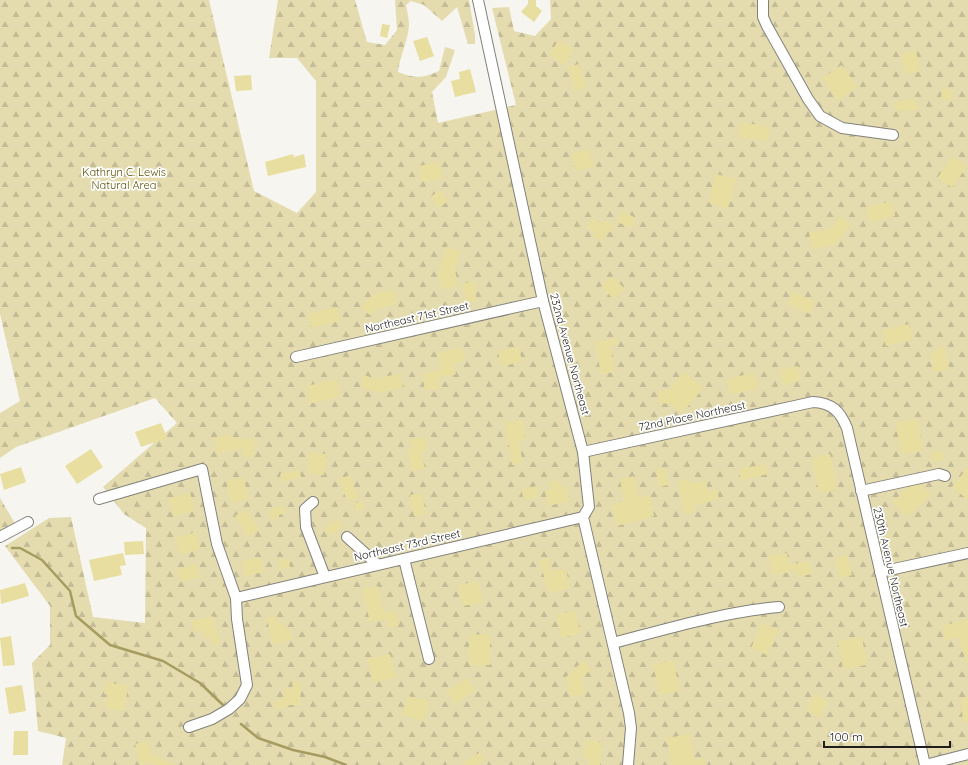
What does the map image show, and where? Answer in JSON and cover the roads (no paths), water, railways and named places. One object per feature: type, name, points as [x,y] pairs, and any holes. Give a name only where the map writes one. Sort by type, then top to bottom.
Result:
[{"type":"street","name":"232nd Avenue Northeast","points":[[478,0],[543,301],[583,452],[589,507],[583,517],[630,713],[632,728],[628,765]]},
{"type":"street","points":[[763,0],[763,17],[767,26],[808,99],[820,116],[842,128],[893,135]]},
{"type":"street","name":"Northeast 71st Street","points":[[296,357],[543,301]]},
{"type":"street","name":"230th Avenue Northeast","points":[[805,403],[824,402],[834,407],[843,418],[847,428],[925,765]]},
{"type":"street","name":"72nd Place Northeast","points":[[583,452],[805,403]]},
{"type":"street","points":[[99,499],[203,472],[217,544],[236,598],[237,619],[247,677],[245,691],[240,699],[229,709],[218,716],[189,727]]},
{"type":"street","points":[[862,491],[939,474],[945,476]]},
{"type":"street","points":[[313,502],[305,509],[306,527],[325,576]]},
{"type":"street","name":"Northeast 73rd Street","points":[[236,598],[583,517]]},
{"type":"street","points":[[0,537],[28,522]]},
{"type":"street","points":[[347,537],[377,564]]},
{"type":"street","points":[[880,572],[968,553]]},
{"type":"street","points":[[404,559],[429,659]]},
{"type":"street","points":[[613,643],[700,622],[760,609],[779,607]]},
{"type":"street","points":[[925,765],[968,754]]},
{"type":"waterway","points":[[12,548],[20,548],[42,560],[70,591],[76,616],[110,645],[163,661],[200,683],[223,705]]},
{"type":"waterway","points":[[241,724],[258,738],[293,750],[325,757],[346,765]]},
{"type":"park label","name":"Kathryn C. Lewis Natural Area","points":[[124,178]]}]
